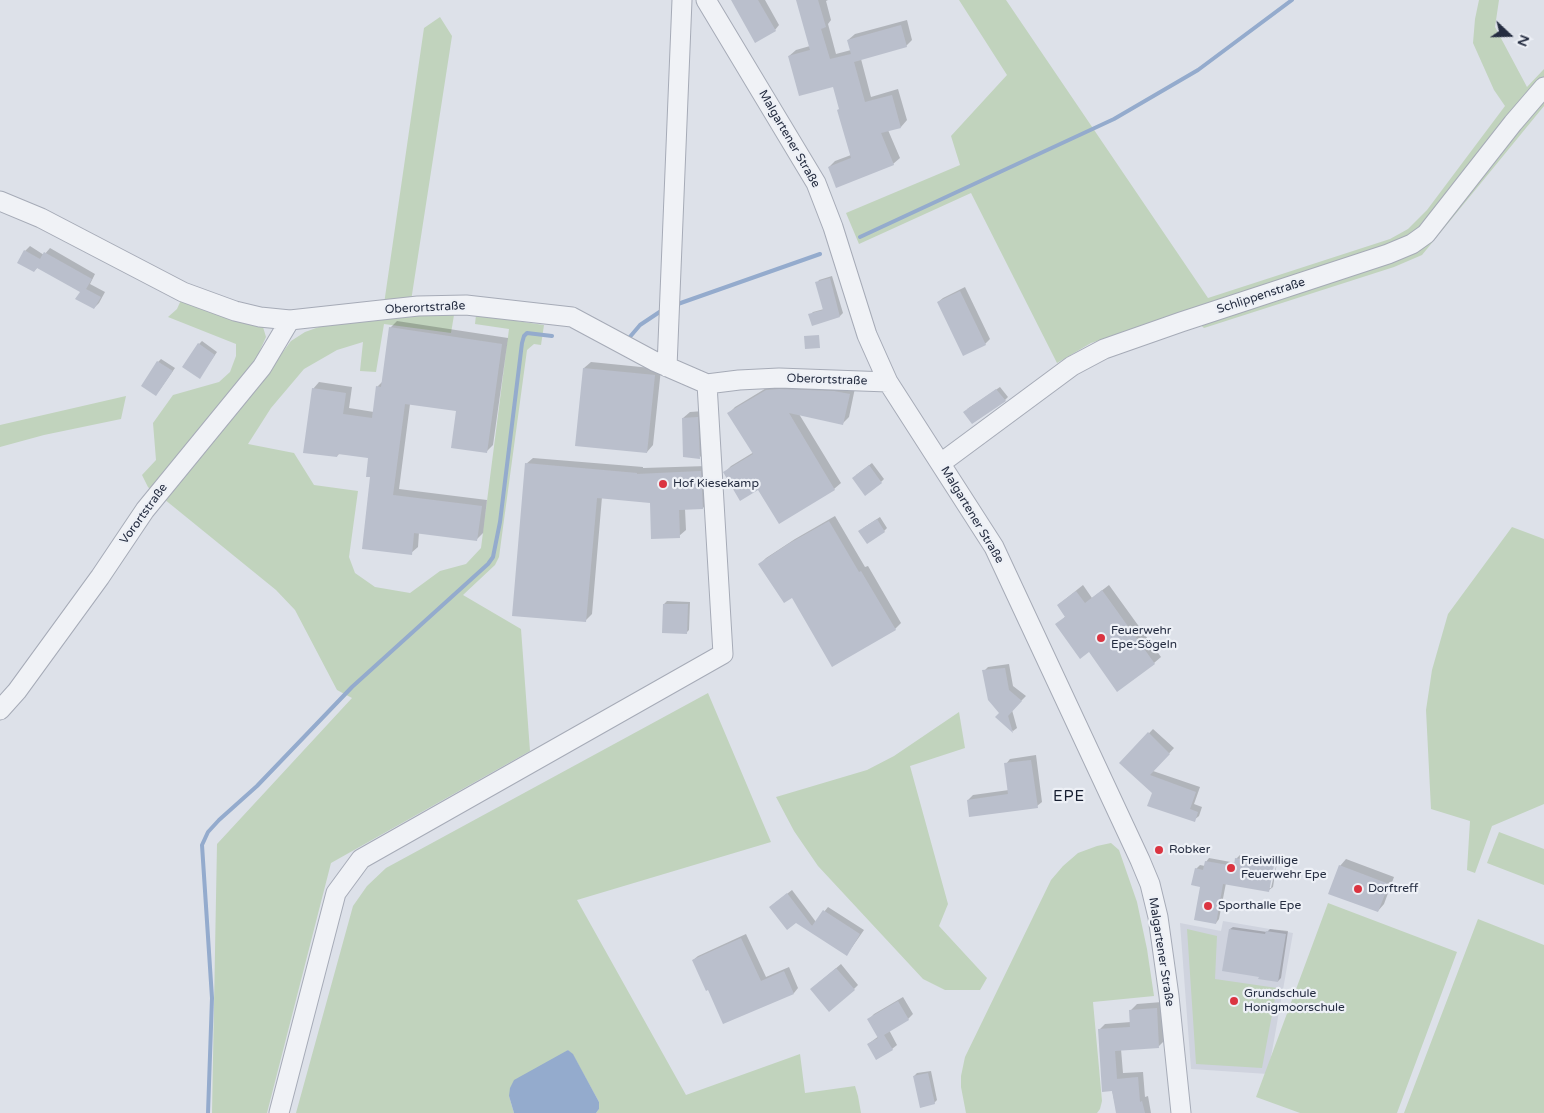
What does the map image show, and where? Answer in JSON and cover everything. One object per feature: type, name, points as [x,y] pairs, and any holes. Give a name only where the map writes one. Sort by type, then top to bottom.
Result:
[{"type":"street","points":[[667,367],[682,0]]},
{"type":"street","name":"Malgartener Straße","points":[[706,0],[816,183],[867,335],[888,382],[994,547],[1140,860],[1150,884],[1158,917],[1169,996],[1181,1113]]},
{"type":"street","name":"Schlippenstraße","points":[[941,463],[1072,366],[1104,349],[1388,254],[1412,244],[1426,234],[1513,123],[1544,87]]},
{"type":"street","name":"Oberortstraße","points":[[0,201],[41,218],[183,292],[235,311],[260,317],[290,320],[418,306],[466,305],[572,317],[667,367],[707,384],[780,378],[888,382]]},
{"type":"street","name":"Vorortstraße","points":[[0,710],[17,691],[100,577],[144,510],[262,367],[290,320]]},
{"type":"street","points":[[279,1113],[336,893],[361,860],[723,654],[707,384]]},
{"type":"shaded area","name":"Grundschule Honigmoorschule","points":[[1223,921],[1293,933],[1268,1074],[1191,1069],[1180,923],[1221,931]]},
{"type":"green space","points":[[959,0],[1006,0],[1208,298],[1390,239],[1408,229],[1427,210],[1505,106],[1494,90],[1473,43],[1479,0],[1499,0],[1495,27],[1527,87],[1544,69],[1544,106],[1422,255],[1394,267],[1204,328],[1185,312],[1091,343],[1057,363],[971,193],[859,244],[846,213],[960,165],[951,136],[1007,75]]},
{"type":"green space","points":[[440,17],[452,36],[411,301],[384,304],[424,28]]},
{"type":"green space","points":[[181,300],[263,327],[266,337],[253,366],[153,492],[142,475],[156,460],[153,423],[173,395],[219,382],[230,372],[236,356],[236,344],[168,317],[177,309]]},
{"type":"green space","points":[[396,314],[454,315],[451,333],[384,324],[376,372],[360,371],[363,342],[337,350],[304,369],[271,408],[248,444],[294,453],[314,485],[358,491],[349,557],[355,573],[375,587],[410,593],[440,571],[466,564],[481,548],[509,329],[475,324],[476,315],[544,325],[541,345],[534,344],[527,350],[499,557],[495,565],[463,595],[521,629],[530,751],[331,863],[267,1113],[212,1113],[217,844],[352,698],[337,690],[295,610],[276,590],[164,499],[265,376],[291,341],[305,332],[341,319]]},
{"type":"green space","points":[[126,396],[121,419],[44,435],[0,447],[0,425]]},
{"type":"green space","points":[[1512,527],[1544,539],[1544,804],[1492,826],[1475,873],[1467,870],[1470,821],[1431,809],[1426,710],[1432,670],[1448,614]]},
{"type":"green space","points":[[708,693],[771,842],[577,900],[686,1095],[800,1054],[805,1093],[855,1086],[861,1113],[596,1113],[599,1109],[599,1102],[573,1055],[568,1050],[509,1096],[514,1113],[296,1113],[353,906],[367,886],[386,868]]},
{"type":"green space","points":[[959,712],[965,748],[910,766],[948,904],[939,926],[987,978],[980,990],[945,990],[923,979],[818,866],[794,831],[776,797],[867,770],[894,756]]},
{"type":"green space","points":[[1499,832],[1544,849],[1544,885],[1487,863]]},
{"type":"green space","points":[[1111,843],[1119,850],[1137,902],[1154,996],[1093,1002],[1102,1101],[1100,1109],[1097,1113],[966,1113],[961,1087],[965,1057],[1051,880],[1078,853]]},
{"type":"green space","points":[[1328,903],[1457,952],[1397,1113],[1300,1113],[1256,1097]]},
{"type":"green space","points":[[1478,919],[1544,945],[1544,1113],[1404,1113]]},
{"type":"green space","points":[[1187,929],[1217,936],[1215,979],[1277,988],[1262,1068],[1196,1064]]},
{"type":"water","points":[[568,1050],[573,1054],[599,1102],[599,1109],[596,1113],[514,1113],[509,1096],[514,1080]]},
{"type":"building","points":[[731,0],[758,0],[776,31],[755,43]]},
{"type":"building","points":[[796,0],[818,0],[826,27],[821,29],[830,59],[851,54],[847,40],[901,25],[907,47],[854,62],[865,102],[892,95],[901,128],[881,133],[894,165],[836,188],[828,167],[851,158],[837,110],[839,109],[833,87],[799,96],[788,56],[810,50]]},
{"type":"building","points":[[24,250],[40,259],[44,252],[92,279],[86,289],[101,297],[94,309],[75,299],[80,292],[37,268],[34,272],[17,263]]},
{"type":"building","points":[[830,278],[840,317],[812,326],[808,314],[823,310],[815,282]]},
{"type":"building","points":[[960,291],[986,345],[963,356],[937,302]]},
{"type":"building","points":[[389,327],[502,344],[487,453],[451,448],[456,411],[405,404],[393,495],[482,506],[477,541],[414,533],[412,555],[362,549],[370,477],[366,477],[368,458],[338,454],[337,457],[303,453],[312,388],[346,393],[343,414],[372,418],[376,386],[381,387]]},
{"type":"building","points":[[819,335],[820,348],[805,349],[804,336]]},
{"type":"building","points":[[198,343],[215,355],[200,379],[182,367]]},
{"type":"building","points":[[157,361],[173,371],[156,396],[141,386]]},
{"type":"building","points":[[583,368],[655,375],[647,453],[575,446]]},
{"type":"building","points":[[996,389],[1006,401],[972,424],[963,412]]},
{"type":"building","points":[[766,390],[834,391],[850,394],[843,425],[789,413],[835,490],[779,524],[758,490],[740,501],[723,472],[753,454],[727,413]]},
{"type":"building","points":[[698,417],[700,459],[683,457],[682,418]]},
{"type":"building","points":[[525,463],[637,474],[701,471],[703,509],[679,510],[680,538],[651,539],[650,503],[597,498],[586,622],[512,616]]},
{"type":"building","points":[[869,465],[882,483],[865,496],[852,478]]},
{"type":"building","points":[[877,519],[885,532],[867,544],[858,531]]},
{"type":"building","points":[[829,521],[896,630],[832,667],[792,598],[784,603],[758,564],[788,544]]},
{"type":"building","name":"Feuerwehr Epe-Sögeln","points":[[1102,590],[1155,664],[1117,692],[1089,652],[1080,659],[1055,624],[1065,617],[1057,605],[1076,591],[1085,603]]},
{"type":"building","points":[[663,604],[688,604],[687,634],[662,633]]},
{"type":"building","points":[[1005,668],[1009,690],[1022,701],[1008,716],[1013,733],[995,717],[999,713],[988,700],[982,670]]},
{"type":"building","points":[[1148,732],[1170,754],[1150,775],[1196,792],[1190,809],[1198,812],[1195,822],[1147,806],[1152,793],[1119,763]]},
{"type":"building","points":[[1031,760],[1038,808],[969,817],[967,800],[1008,794],[1004,763]]},
{"type":"building","points":[[1235,858],[1274,865],[1269,892],[1223,884],[1216,924],[1194,920],[1200,887],[1191,885],[1195,868],[1203,870],[1205,861],[1234,866]]},
{"type":"building","name":"Dorftreff","points":[[1339,865],[1389,884],[1378,912],[1328,894]]},
{"type":"building","points":[[787,893],[812,926],[823,910],[860,934],[847,956],[796,923],[787,930],[769,907]]},
{"type":"building","name":"Grundschule Honigmoorschule","points":[[1229,929],[1265,934],[1266,931],[1286,934],[1278,982],[1222,971]]},
{"type":"building","points":[[741,938],[761,981],[784,971],[794,994],[723,1024],[692,960]]},
{"type":"building","points":[[836,968],[855,990],[829,1012],[810,989]]},
{"type":"building","points":[[898,1001],[909,1020],[884,1035],[893,1050],[876,1060],[867,1044],[878,1038],[867,1019]]},
{"type":"building","points":[[1157,1008],[1159,1048],[1115,1051],[1117,1079],[1138,1077],[1140,1102],[1142,1101],[1145,1113],[1116,1113],[1112,1091],[1102,1092],[1098,1029],[1130,1027],[1129,1010]]},
{"type":"building","points":[[928,1073],[935,1104],[920,1108],[913,1076]]},
{"type":"waterway","points":[[860,237],[1114,119],[1198,70],[1292,0]]},
{"type":"waterway","points":[[675,305],[820,254]]},
{"type":"waterway","points":[[629,338],[640,325],[664,309]]},
{"type":"waterway","points":[[208,1113],[212,998],[202,845],[208,832],[219,820],[257,786],[352,687],[488,564],[493,557],[500,522],[522,343],[527,333],[552,336]]},
{"type":"place","name":"Hof Kiesekamp","points":[[663,484]]},
{"type":"place","name":"Feuerwehr Epe-Sögeln","points":[[1101,638]]},
{"type":"place","name":"Robker","points":[[1159,850]]},
{"type":"place","name":"Freiwillige Feuerwehr Epe","points":[[1231,868]]},
{"type":"place","name":"Dorftreff","points":[[1358,889]]},
{"type":"place","name":"Sporthalle Epe","points":[[1208,906]]},
{"type":"place","name":"Grundschule Honigmoorschule","points":[[1234,1001]]},
{"type":"district","name":"EPE","points":[[1069,797]]}]
